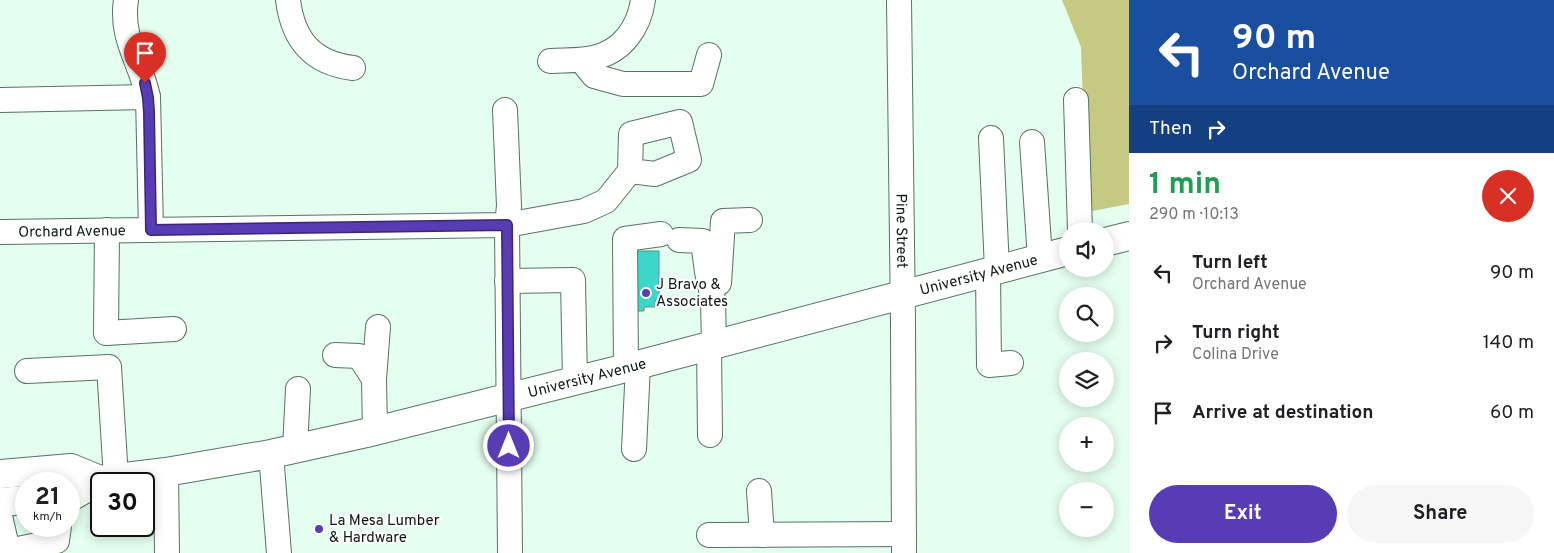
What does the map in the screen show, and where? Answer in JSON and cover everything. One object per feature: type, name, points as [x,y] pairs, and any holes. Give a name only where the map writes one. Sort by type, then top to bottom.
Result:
[{"type":"main road","points":[[1114,240],[1129,236]]},
{"type":"main road","name":"University Avenue","points":[[155,474],[283,452],[375,431],[632,367],[1059,253]]},
{"type":"main road","name":"University Avenue","points":[[0,474],[71,468],[90,474]]},
{"type":"main road","points":[[0,502],[15,501]]},
{"type":"street","points":[[126,0],[124,26],[133,56],[145,83],[148,98],[151,230]]},
{"type":"street","points":[[288,0],[291,19],[301,41],[318,57],[329,63],[353,68]]},
{"type":"street","points":[[550,60],[581,60],[604,55],[614,49],[631,34],[642,11],[643,0]]},
{"type":"street","name":"Pine Street","points":[[899,0],[904,544]]},
{"type":"street","points":[[581,60],[594,76],[623,84],[701,84],[708,54]]},
{"type":"street","points":[[0,100],[148,98]]},
{"type":"street","points":[[1076,100],[1080,222]]},
{"type":"street","points":[[505,110],[509,206],[507,281],[510,553]]},
{"type":"street","points":[[680,122],[689,160],[655,174],[630,171],[631,134],[680,122]]},
{"type":"street","points":[[992,138],[993,270],[989,365],[1011,363]]},
{"type":"street","points":[[1032,142],[1040,258]]},
{"type":"street","name":"Orchard Avenue","points":[[0,232],[507,225],[584,211],[606,201],[630,171]]},
{"type":"street","points":[[713,299],[719,288],[723,221],[750,220]]},
{"type":"street","points":[[107,230],[106,333],[174,328]]},
{"type":"street","points":[[634,449],[632,367],[625,240],[670,237],[704,242],[707,272],[713,299],[710,435]]},
{"type":"street","points":[[507,281],[573,280],[575,381]]},
{"type":"street","points":[[375,431],[374,380],[378,327]]},
{"type":"street","points":[[335,355],[359,356],[374,380]]},
{"type":"street","points":[[26,371],[108,367],[108,472]]},
{"type":"street","points":[[279,553],[283,452],[298,389]]},
{"type":"street","points":[[166,472],[167,553]]},
{"type":"street","points":[[759,491],[762,535]]},
{"type":"street","points":[[0,516],[8,551],[59,540]]},
{"type":"street","points":[[709,535],[762,535],[904,544]]},
{"type":"green space","points":[[1062,0],[1129,0],[1129,204],[1087,212],[1081,47]]},
{"type":"building","points":[[631,251],[659,251],[659,300],[655,300],[655,307],[644,307],[644,311],[632,311]]},
{"type":"place","name":"J Bravo & Associates","points":[[646,293]]},
{"type":"place","name":"La Mesa Lumber & Hardware","points":[[319,529]]},
{"type":"route","points":[[145,83],[149,112],[151,230],[507,225],[509,446]]}]
